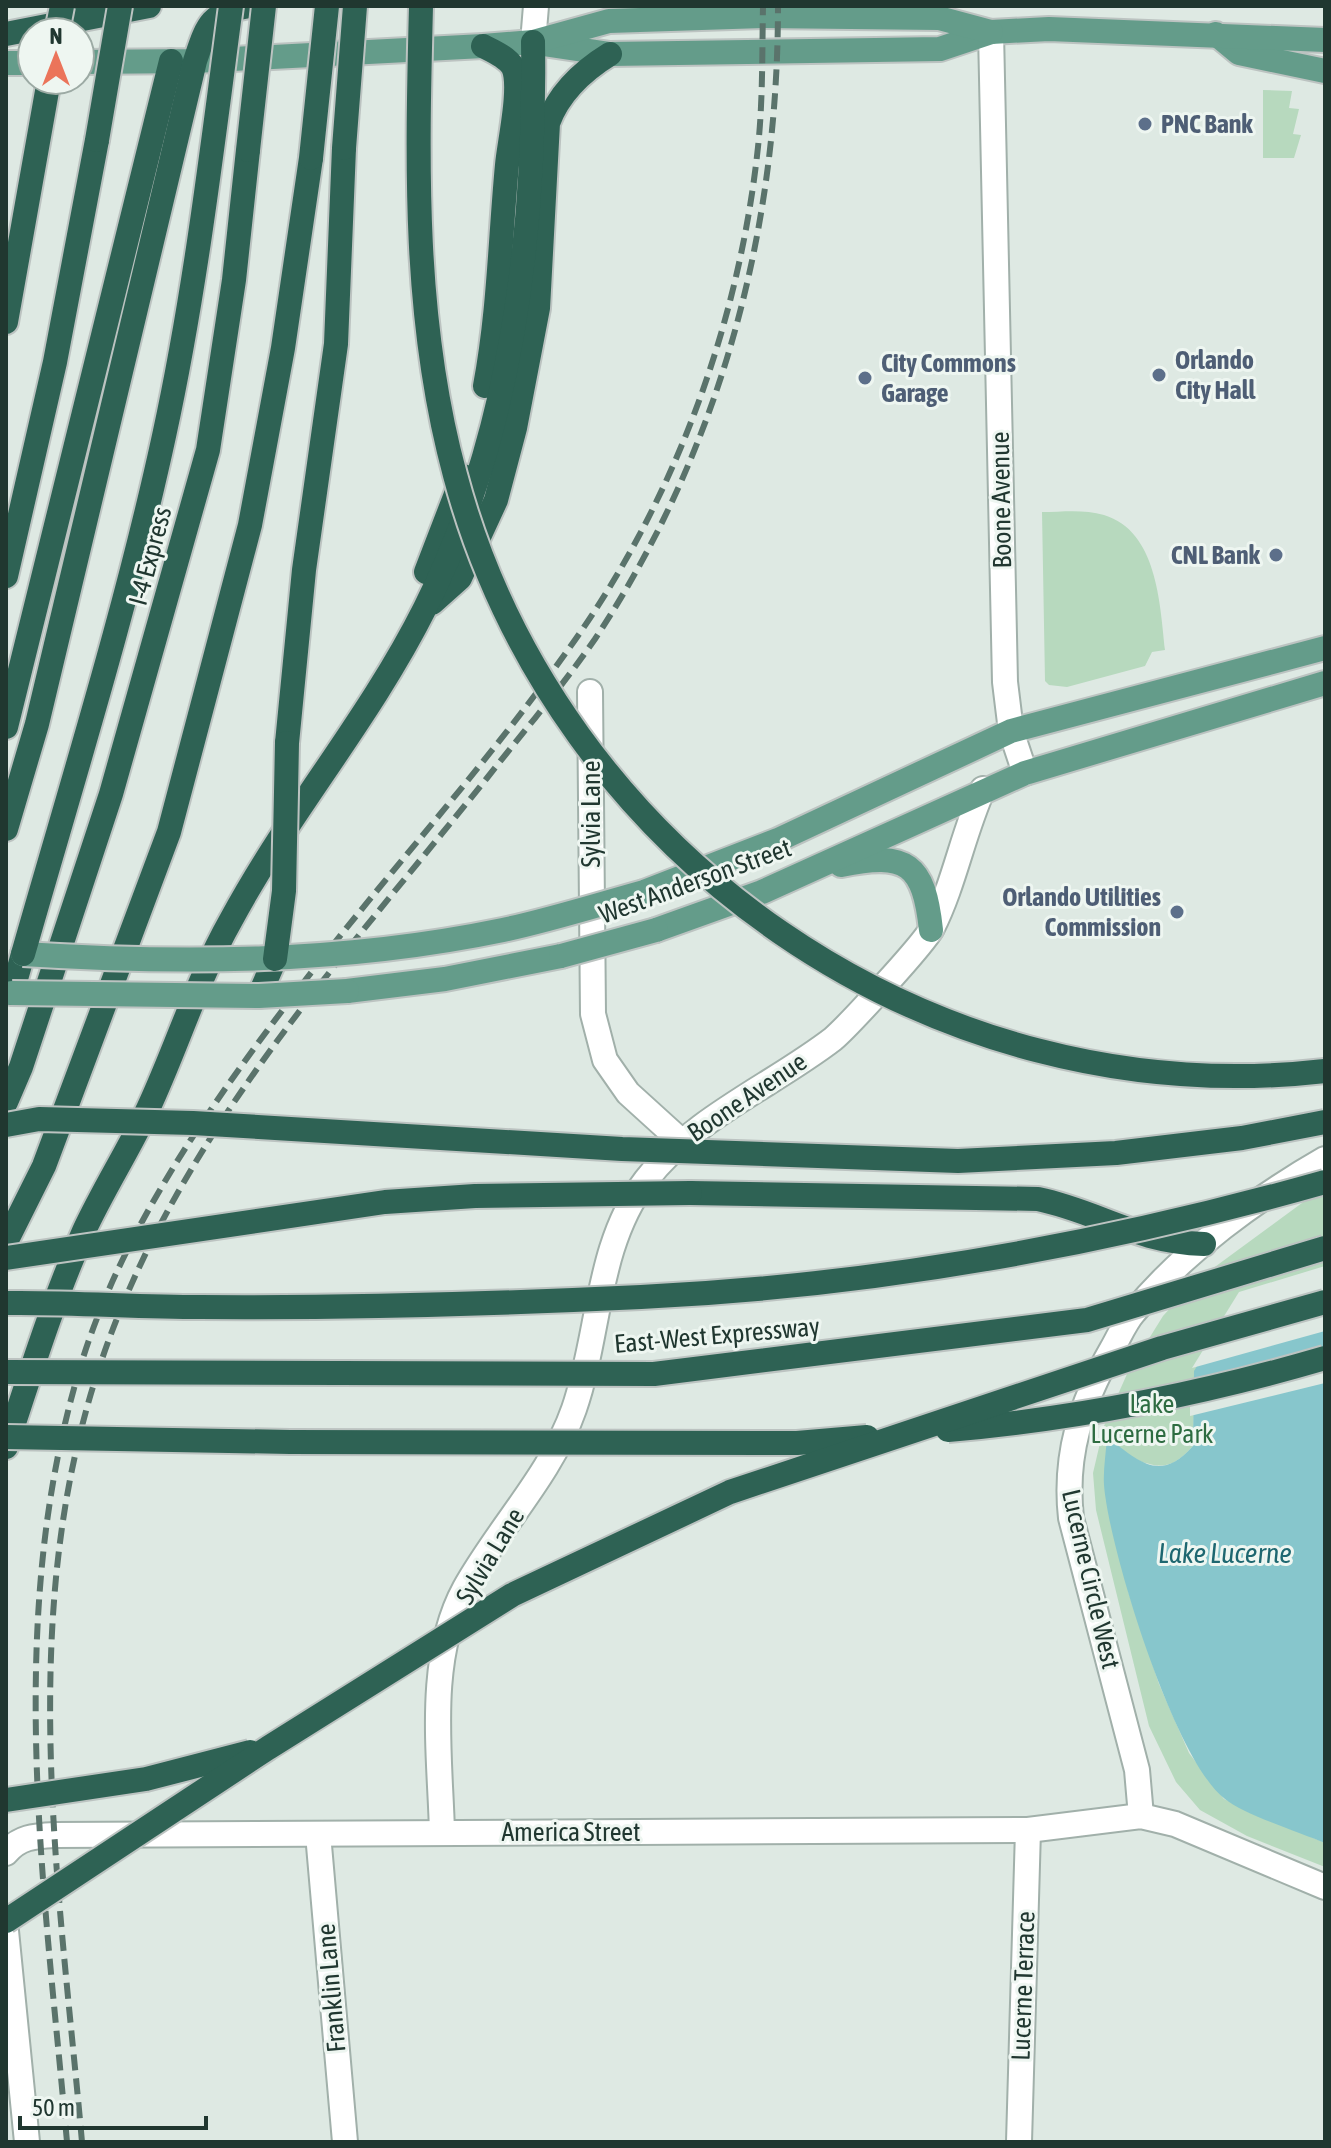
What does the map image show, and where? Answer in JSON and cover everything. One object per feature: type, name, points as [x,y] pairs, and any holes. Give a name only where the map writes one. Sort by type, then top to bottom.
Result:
[{"type":"highway","points":[[6,576],[55,362],[120,6]]},
{"type":"highway","points":[[6,34],[149,6]]},
{"type":"highway","points":[[9,993],[14,954],[134,568],[165,432],[207,190],[231,6]]},
{"type":"highway","points":[[6,727],[183,61],[207,24],[229,9],[250,6]]},
{"type":"highway","name":"I-4 Express","points":[[6,1102],[21,1067],[111,794],[208,450],[234,280],[264,6]]},
{"type":"highway","points":[[6,1242],[44,1166],[169,832],[250,525],[283,348],[311,158],[327,6]]},
{"type":"highway","points":[[259,996],[275,959],[284,891],[287,743],[304,570],[336,344],[344,148],[355,6]]},
{"type":"highway","points":[[421,6],[417,182],[423,304],[442,420],[456,478],[477,544],[529,657],[566,716],[621,791],[668,841],[766,924],[843,972],[944,1021],[997,1040],[1137,1070],[1258,1077],[1325,1071]]},
{"type":"highway","points":[[6,1447],[84,1233],[148,1108],[231,920],[357,726],[424,610],[462,527],[492,433],[509,350],[523,248],[534,94],[533,42]]},
{"type":"highway","points":[[424,610],[427,567],[463,475],[481,411],[498,307],[516,87],[512,67],[499,54],[483,46]]},
{"type":"highway","points":[[424,610],[460,578],[496,500],[515,428],[538,308],[548,123],[569,88],[610,54]]},
{"type":"highway","points":[[6,829],[41,709],[183,61]]},
{"type":"highway","points":[[6,322],[46,96]]},
{"type":"highway","points":[[6,1125],[39,1119],[193,1123],[622,1149],[958,1161],[1116,1153],[1242,1138],[1325,1122]]},
{"type":"highway","name":"East-West Expressway","points":[[6,1303],[198,1307],[434,1303],[642,1297],[772,1287],[905,1272],[1036,1251],[1167,1224],[1325,1182]]},
{"type":"highway","points":[[6,1258],[302,1211],[385,1202],[475,1196],[690,1193],[1038,1199],[1069,1206],[1146,1237],[1204,1244]]},
{"type":"highway","name":"East-West Expressway","points":[[6,1372],[654,1374],[1087,1320],[1325,1248]]},
{"type":"highway","points":[[6,1921],[268,1748],[512,1595],[730,1492],[1162,1348],[1325,1302]]},
{"type":"highway","points":[[6,1437],[797,1443],[1043,1422],[1263,1376],[1325,1358]]},
{"type":"highway","points":[[6,1800],[146,1779],[268,1748]]},
{"type":"main road","points":[[96,62],[183,61],[483,46],[533,42],[609,21],[763,16],[939,18],[991,32]]},
{"type":"main road","points":[[533,42],[610,54],[940,49],[991,32],[1049,29],[1325,40]]},
{"type":"main road","points":[[1216,34],[1239,53],[1325,71]]},
{"type":"main road","name":"West Anderson Street","points":[[14,954],[188,961],[275,959],[467,936],[539,921],[644,892],[778,840],[1011,731],[1325,648]]},
{"type":"main road","name":"West Anderson Street","points":[[9,993],[259,996],[445,979],[561,956],[656,930],[803,873],[983,789],[1025,773],[1325,683]]},
{"type":"main road","points":[[803,873],[883,859],[909,867],[922,881],[931,930]]},
{"type":"street","points":[[533,42],[536,6]]},
{"type":"street","name":"Boone Avenue","points":[[991,32],[1005,682],[1011,731],[1025,773]]},
{"type":"street","name":"Sylvia Lane","points":[[590,692],[593,1014],[605,1060],[612,1071],[628,1093],[682,1142]]},
{"type":"street","name":"Boone Avenue","points":[[590,1342],[613,1241],[644,1182],[682,1142],[835,1037],[931,930],[983,789]]},
{"type":"street","name":"Lucerne Circle West","points":[[1141,1816],[1137,1770],[1071,1518],[1068,1471],[1075,1430],[1093,1382],[1132,1313],[1204,1244],[1325,1159]]},
{"type":"street","name":"Sylvia Lane","points":[[442,1832],[440,1720],[443,1664],[451,1624],[464,1591],[568,1427],[585,1377],[590,1342]]},
{"type":"street","points":[[1141,1816],[1175,1824],[1325,1887]]},
{"type":"street","name":"America Street","points":[[6,1853],[15,1842],[40,1836],[1028,1830],[1141,1816]]},
{"type":"street","name":"Lucerne Terrace","points":[[1019,2142],[1028,1830]]},
{"type":"street","name":"Franklin Lane","points":[[318,1834],[345,2142]]},
{"type":"street","points":[[6,1931],[27,2142]]},
{"type":"green space","points":[[1263,90],[1292,91],[1289,108],[1299,109],[1293,134],[1301,135],[1294,158],[1263,158]]},
{"type":"green space","points":[[1081,511],[1104,515],[1122,523],[1135,536],[1152,571],[1165,650],[1152,652],[1145,666],[1067,687],[1049,685],[1045,681],[1042,512]]},
{"type":"green space","name":"Lake Lucerne Park","points":[[1325,1186],[1325,1270],[1195,1371],[1193,1446],[1168,1465],[1137,1460],[1128,1591],[1159,1684],[1189,1753],[1224,1799],[1325,1843],[1325,1867],[1247,1836],[1200,1810],[1176,1782],[1149,1726],[1096,1510],[1093,1473],[1104,1426],[1127,1374],[1163,1316],[1193,1283]]},
{"type":"water","name":"Lake Lucerne","points":[[1325,1270],[1325,1843],[1233,1805],[1206,1778],[1166,1700],[1131,1603],[1109,1515],[1104,1479],[1107,1437],[1150,1465],[1170,1464],[1193,1446],[1194,1371],[1241,1294]]},
{"type":"pier","points":[[1325,1266],[1325,1331],[1192,1368],[1239,1292]]},
{"type":"pier","points":[[1325,1349],[1325,1383],[1190,1416],[1190,1382]]},
{"type":"railway","points":[[67,2142],[41,1848],[36,1750],[36,1652],[43,1554],[58,1457],[82,1361],[122,1261],[147,1212],[205,1119],[300,987],[538,691],[607,591],[641,533],[696,409],[718,345],[735,280],[749,214],[758,147],[763,6]]},
{"type":"railway","points":[[82,2142],[55,1848],[51,1652],[59,1554],[75,1458],[101,1362],[133,1280],[173,1201],[218,1126],[321,983],[582,657],[639,567],[676,492],[708,415],[733,336],[753,256],[767,174],[775,90],[778,6]]},
{"type":"place","name":"PNC Bank","points":[[1145,124]]},
{"type":"place","name":"Orlando City Hall","points":[[1159,375]]},
{"type":"place","name":"City Commons Garage","points":[[865,378]]},
{"type":"place","name":"CNL Bank","points":[[1276,555]]},
{"type":"place","name":"Orlando Utilities Commission","points":[[1177,912]]}]
